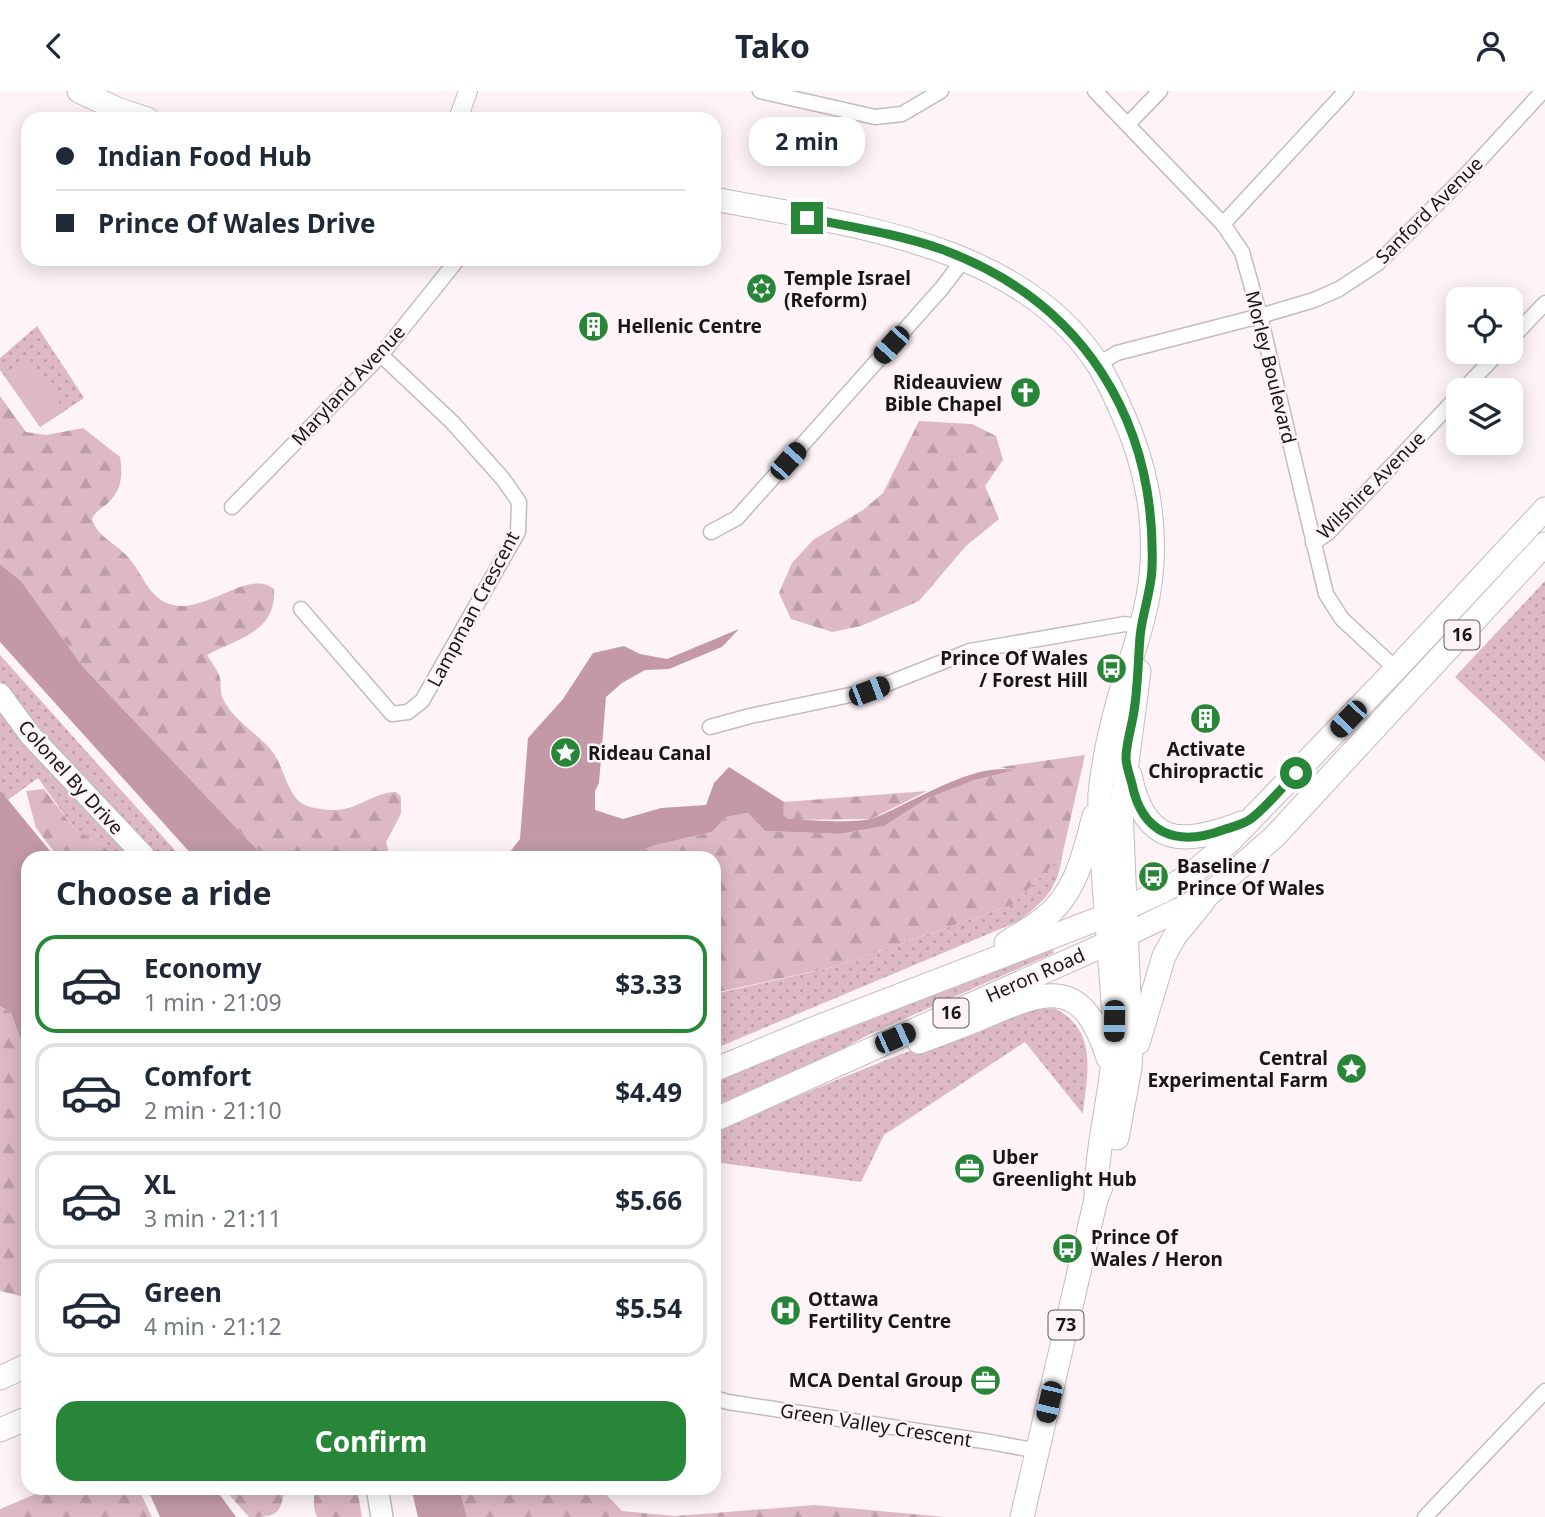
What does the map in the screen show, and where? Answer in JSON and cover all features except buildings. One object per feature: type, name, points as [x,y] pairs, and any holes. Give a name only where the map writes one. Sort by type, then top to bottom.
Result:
[{"type":"main road","points":[[79,91],[127,112]]},
{"type":"main road","name":"73","points":[[721,200],[903,238],[964,259],[1006,280],[1069,330],[1098,364],[1127,423],[1145,477],[1152,543],[1152,573],[1141,631],[1139,672],[1100,796],[1117,939],[1114,1021],[1121,1070],[1096,1165],[1096,1199],[1022,1517]]},
{"type":"main road","name":"16","points":[[1115,913],[1165,890],[1194,872],[1250,820],[1545,509]]},
{"type":"main road","name":"16","points":[[1117,939],[1207,896],[1275,836],[1545,544]]},
{"type":"main road","name":"Colonel By Drive","points":[[0,694],[31,736],[139,851]]},
{"type":"main road","name":"73","points":[[1115,913],[1126,758],[1123,725]]},
{"type":"main road","points":[[1126,758],[1138,805],[1150,823],[1167,834],[1196,838],[1250,820]]},
{"type":"main road","points":[[962,971],[1055,909],[1074,881],[1100,796]]},
{"type":"main road","points":[[1121,1070],[1164,956],[1175,936],[1207,896]]},
{"type":"main road","name":"Heron Road","points":[[721,1067],[1115,913]]},
{"type":"main road","name":"Heron Road","points":[[721,1117],[1117,939]]},
{"type":"main road","points":[[795,1083],[962,1027],[1020,1001],[1041,996],[1063,997],[1086,1011],[1121,1070]]},
{"type":"main road","points":[[0,1430],[21,1421]]},
{"type":"main road","points":[[378,1495],[382,1517]]},
{"type":"street","points":[[460,112],[468,91]]},
{"type":"street","points":[[760,91],[875,117],[902,114],[941,91]]},
{"type":"street","name":"Morley Boulevard","points":[[1095,91],[1223,223],[1242,252],[1260,316],[1326,594],[1342,619],[1396,669]]},
{"type":"street","points":[[1128,124],[1160,91]]},
{"type":"street","points":[[1223,223],[1346,91]]},
{"type":"street","name":"Sanford Avenue","points":[[1098,364],[1117,353],[1260,316],[1314,300],[1339,289],[1377,264],[1465,176],[1543,91]]},
{"type":"street","points":[[711,532],[737,519],[942,288],[964,259]]},
{"type":"street","name":"Maryland Avenue","points":[[232,507],[381,355],[452,266]]},
{"type":"street","points":[[1523,326],[1545,303]]},
{"type":"street","name":"Lampman Crescent","points":[[301,609],[392,714],[408,712],[422,701],[518,533],[519,502],[503,479],[452,422],[381,355]]},
{"type":"street","points":[[1474,378],[1488,364]]},
{"type":"street","name":"Wilshire Avenue","points":[[1313,543],[1328,533],[1446,409]]},
{"type":"street","points":[[710,727],[869,691],[970,651],[1125,625],[1141,631]]},
{"type":"street","points":[[1425,1517],[1545,1391]]},
{"type":"street","name":"Green Valley Crescent","points":[[721,1400],[1038,1451]]},
{"type":"green space","points":[[37,326],[84,398],[40,427],[0,370],[0,358]]},
{"type":"green space","points":[[29,358],[65,411],[40,427],[4,374]]},
{"type":"green space","points":[[0,396],[26,432],[46,435],[83,428],[120,457],[121,475],[117,492],[92,519],[98,531],[128,557],[151,591],[161,600],[175,605],[190,605],[250,584],[263,584],[274,589],[273,604],[262,625],[207,655],[219,675],[223,699],[234,714],[274,754],[290,789],[303,804],[323,809],[343,809],[396,792],[401,797],[401,814],[386,842],[388,851],[258,851],[83,667],[21,581],[0,564]]},
{"type":"green space","points":[[919,421],[972,424],[996,436],[1003,460],[985,486],[999,519],[966,546],[919,601],[861,626],[832,632],[791,619],[779,593],[792,563],[813,540],[863,510],[883,493]]},
{"type":"green space","points":[[1545,581],[1545,762],[1455,677]]},
{"type":"green space","points":[[0,655],[176,851],[151,851],[109,811],[26,716],[0,681]]},
{"type":"green space","points":[[0,712],[92,818],[125,851],[110,851],[73,827],[38,778],[8,800],[0,790]]},
{"type":"green space","points":[[1085,755],[1062,856],[1012,905],[834,967],[721,991],[721,851],[640,851],[712,832],[726,817],[748,813],[765,831],[840,834],[884,826],[928,798],[975,780],[1012,770],[1000,767]]},
{"type":"green space","points":[[44,789],[73,827],[110,851],[53,851],[36,828],[26,791]]},
{"type":"green space","points":[[927,791],[871,819],[788,820],[782,815],[784,802]]},
{"type":"green space","points":[[1062,856],[1053,886],[1036,907],[1019,921],[721,1046],[721,992],[834,967],[1012,905]]},
{"type":"green space","points":[[1052,949],[1054,953],[721,1103],[721,1078]]},
{"type":"green space","points":[[0,1006],[11,1013],[21,1040],[21,1296],[0,1291]]},
{"type":"green space","points":[[1054,1008],[1078,1028],[1087,1054],[1083,1114],[1025,1042],[884,1135],[861,1182],[721,1163],[721,1129],[931,1043],[1030,1011]]},
{"type":"green space","points":[[33,1495],[141,1495],[152,1517],[0,1517],[0,1509]]},
{"type":"green space","points":[[229,1495],[283,1495],[275,1513],[249,1517]]},
{"type":"green space","points":[[314,1495],[358,1495],[362,1517],[317,1517]]},
{"type":"green space","points":[[461,1495],[607,1495],[622,1511],[676,1516],[815,1505],[945,1517],[467,1517]]},
{"type":"shaded area","points":[[0,564],[21,581],[83,667],[258,851],[189,851],[0,642]]},
{"type":"shaded area","name":"Rideau Canal","points":[[739,629],[722,647],[669,669],[645,670],[622,683],[606,697],[595,810],[623,819],[661,808],[706,805],[714,783],[729,767],[784,802],[783,815],[788,819],[856,821],[874,818],[943,785],[980,772],[1014,770],[975,780],[928,798],[884,826],[840,834],[765,831],[748,813],[726,817],[712,832],[640,851],[511,851],[520,839],[528,738],[563,699],[593,653],[624,646],[640,654],[667,659]]},
{"type":"shaded area","points":[[0,790],[50,851],[21,851],[21,1040],[11,1013],[0,1006]]},
{"type":"shaded area","points":[[150,1495],[220,1495],[236,1517],[160,1517]]},
{"type":"shaded area","points":[[413,1495],[461,1495],[467,1517],[418,1517]]},
{"type":"place","name":"Temple Israel (Reform)","points":[[761,289]]},
{"type":"place","name":"Hellenic Centre","points":[[594,326]]},
{"type":"place","name":"Rideauview Bible Chapel","points":[[1025,393]]},
{"type":"place","name":"Prince Of Wales / Forest Hill","points":[[1111,669]]},
{"type":"place","name":"Activate Chiropractic","points":[[1206,718]]},
{"type":"place","name":"Rideau Canal","points":[[565,753]]},
{"type":"place","name":"Baseline / Prince Of Wales","points":[[1154,877]]},
{"type":"place","name":"Central Experimental Farm","points":[[1351,1069]]},
{"type":"place","name":"Uber Greenlight Hub","points":[[969,1168]]},
{"type":"place","name":"Prince Of Wales / Heron","points":[[1068,1248]]},
{"type":"place","name":"Ottawa Fertility Centre","points":[[785,1310]]},
{"type":"place","name":"MCA Dental Group","points":[[986,1380]]},
{"type":"route","points":[[807,218],[924,244],[964,259],[1006,280],[1069,330],[1098,364],[1127,423],[1142,464],[1149,503],[1152,573],[1140,635],[1139,672],[1126,758],[1135,798],[1150,823],[1175,837],[1196,838],[1210,835],[1250,820],[1296,773]]}]
